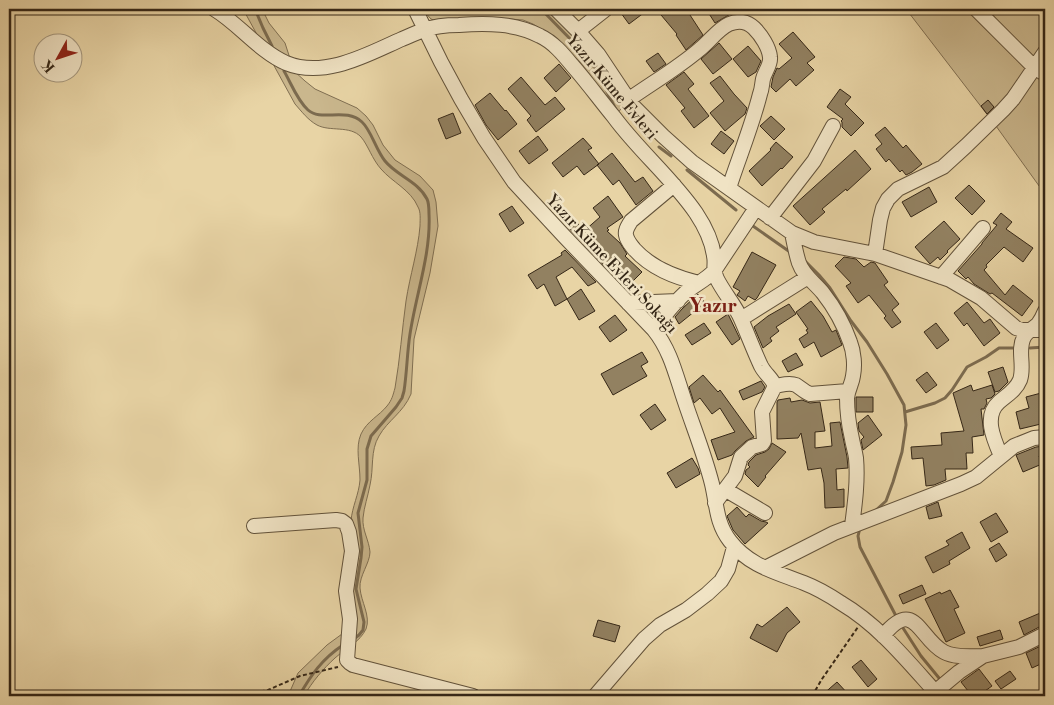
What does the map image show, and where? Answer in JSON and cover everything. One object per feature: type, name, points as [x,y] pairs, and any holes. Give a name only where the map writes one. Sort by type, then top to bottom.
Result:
[{"type":"street","name":"Yazır Küme Evleri","points":[[214,9],[274,56],[298,66],[322,67],[343,64],[424,30],[461,24],[503,25],[520,28],[541,36],[556,47],[586,80],[632,140],[674,185],[696,213],[711,242],[715,258],[714,271],[718,281],[741,319],[763,369],[775,386]]},
{"type":"street","name":"Yazır Küme Evleri Sokağı","points":[[414,9],[441,62],[484,138],[514,182],[654,330],[665,346],[675,368],[708,470],[720,526],[734,547],[748,560],[807,584],[842,603],[883,636],[937,694]]},
{"type":"street","name":"Yazır Küme Evleri","points":[[556,9],[598,54],[628,100],[642,116],[692,162],[792,234],[814,242],[875,254],[942,277],[958,284],[980,298],[1016,328],[1022,330],[1045,330]]},
{"type":"street","name":"Yazır Küme Evleri","points":[[578,31],[606,9]]},
{"type":"street","points":[[976,9],[1040,71]]},
{"type":"street","name":"Yazır Küme Evleri","points":[[628,100],[690,58],[730,24],[744,22],[755,29],[768,48],[770,60],[729,188]]},
{"type":"street","points":[[875,254],[880,220],[888,198],[898,189],[943,166],[988,125],[1040,71],[1045,52]]},
{"type":"street","points":[[770,218],[811,166],[833,126]]},
{"type":"street","points":[[674,185],[631,221],[627,228],[626,238],[640,255],[657,268],[699,284]]},
{"type":"street","points":[[654,330],[684,294],[714,271],[756,208]]},
{"type":"street","points":[[942,277],[983,228]]},
{"type":"street","points":[[792,234],[799,263],[808,277],[828,299],[851,343],[854,364],[853,377],[848,391],[848,410],[857,469],[852,526]]},
{"type":"street","points":[[741,319],[808,277]]},
{"type":"street","points":[[628,303],[678,301]]},
{"type":"street","points":[[1001,456],[990,422],[993,409],[997,403],[1012,392],[1020,379],[1022,342],[1029,330],[1037,325],[1045,311]]},
{"type":"street","points":[[715,503],[735,476],[741,457],[752,447],[762,444],[764,441],[762,412],[775,386],[788,383],[793,384],[805,393],[810,394],[848,391]]},
{"type":"street","points":[[765,568],[834,533],[892,512],[976,477],[1014,446],[1034,438],[1045,437]]},
{"type":"street","points":[[726,490],[765,512]]},
{"type":"street","points":[[254,526],[336,520],[346,524],[352,551],[346,591],[350,619],[347,660],[350,663],[473,696]]},
{"type":"street","points":[[595,696],[644,639],[660,625],[686,610],[721,581],[728,569],[734,547]]},
{"type":"street","points":[[883,636],[895,622],[909,619],[943,652],[955,656],[983,656],[1019,647],[1045,634]]},
{"type":"street","points":[[937,694],[954,676],[983,656]]},
{"type":"path","points":[[812,696],[864,619]]},
{"type":"path","points":[[235,696],[268,690],[300,676],[330,670],[350,663]]},
{"type":"shaded area","points":[[243,9],[262,9],[269,23],[285,43],[294,71],[315,89],[357,108],[366,116],[383,145],[395,160],[420,176],[433,190],[436,202],[438,226],[430,273],[414,339],[411,394],[408,401],[379,436],[373,454],[371,479],[363,518],[370,552],[360,583],[367,614],[366,629],[356,642],[326,667],[304,696],[288,696],[298,673],[327,645],[353,628],[351,521],[360,480],[358,445],[364,429],[389,404],[395,388],[406,301],[419,235],[420,213],[411,196],[385,174],[378,165],[361,137],[351,131],[317,125],[300,110]]},
{"type":"shaded area","points":[[422,9],[550,9],[584,44],[625,104],[616,115],[580,62],[560,42],[533,24],[523,20],[498,18],[437,21],[431,19]]},
{"type":"shaded area","points":[[906,9],[1045,9],[1045,188],[1042,190],[996,126]]},
{"type":"building","points":[[618,9],[649,9],[629,24]]},
{"type":"building","points":[[656,9],[697,9],[690,15],[703,35],[686,50],[677,34]]},
{"type":"building","points":[[706,9],[739,9],[715,23]]},
{"type":"building","points":[[793,32],[815,57],[807,63],[814,70],[796,86],[790,79],[776,92],[771,87],[777,68],[779,69],[792,58],[779,44]]},
{"type":"building","points":[[719,43],[732,59],[713,74],[701,59]]},
{"type":"building","points":[[748,46],[761,61],[756,72],[748,77],[733,59]]},
{"type":"building","points":[[658,53],[666,64],[654,72],[646,61]]},
{"type":"building","points":[[559,64],[571,78],[556,92],[544,78]]},
{"type":"building","points":[[684,72],[694,84],[688,89],[709,116],[694,128],[681,111],[685,108],[666,85]]},
{"type":"building","points":[[720,76],[747,108],[745,114],[725,131],[710,113],[724,101],[710,83]]},
{"type":"building","points":[[521,77],[545,105],[555,97],[565,109],[536,132],[527,120],[531,116],[508,89]]},
{"type":"building","points":[[840,89],[851,97],[845,104],[864,123],[851,136],[842,127],[841,121],[843,119],[827,107]]},
{"type":"building","points":[[490,93],[517,124],[498,140],[486,125],[475,105]]},
{"type":"building","points":[[988,100],[994,107],[987,114],[981,106]]},
{"type":"building","points":[[453,113],[461,133],[446,139],[438,119]]},
{"type":"building","points":[[771,116],[785,129],[774,140],[760,126]]},
{"type":"building","points":[[885,127],[903,148],[906,145],[922,164],[912,172],[906,175],[902,170],[900,172],[889,159],[886,162],[876,149],[882,144],[875,135]]},
{"type":"building","points":[[721,131],[734,141],[724,154],[711,144]]},
{"type":"building","points":[[538,136],[548,150],[529,164],[519,151]]},
{"type":"building","points":[[583,138],[592,148],[588,150],[599,164],[584,175],[577,166],[563,177],[552,163]]},
{"type":"building","points":[[776,142],[793,157],[762,186],[749,171],[771,150]]},
{"type":"building","points":[[855,150],[871,169],[847,191],[846,189],[822,209],[825,212],[810,225],[793,206]]},
{"type":"building","points":[[612,153],[635,182],[643,177],[653,191],[636,205],[619,180],[613,185],[597,165]]},
{"type":"building","points":[[969,185],[985,201],[972,215],[955,198]]},
{"type":"building","points":[[929,187],[937,202],[911,217],[902,202]]},
{"type":"building","points":[[608,196],[623,217],[607,228],[609,230],[607,231],[620,243],[627,254],[625,256],[642,272],[632,282],[616,266],[610,272],[566,225],[574,219],[584,231],[600,217],[593,208]]},
{"type":"building","points":[[512,206],[524,223],[510,232],[499,214]]},
{"type":"building","points":[[1001,213],[1012,222],[1006,229],[1033,248],[1023,262],[1004,247],[986,265],[987,267],[984,270],[1005,295],[1013,285],[1033,301],[1022,316],[992,293],[990,294],[974,284],[968,277],[966,279],[958,271],[997,225],[993,223]]},
{"type":"building","points":[[944,221],[960,239],[940,260],[938,257],[930,264],[915,247]]},
{"type":"building","points":[[565,250],[596,282],[588,286],[572,267],[556,277],[567,299],[555,306],[544,284],[537,289],[528,275],[562,255],[561,253]]},
{"type":"building","points":[[752,252],[776,265],[757,298],[755,300],[748,296],[745,301],[737,295],[740,291],[733,287]]},
{"type":"building","points":[[844,257],[856,259],[864,267],[871,262],[875,263],[888,282],[884,285],[899,304],[892,310],[901,322],[892,328],[884,318],[886,316],[869,295],[858,303],[846,286],[851,283],[835,266]]},
{"type":"building","points":[[581,289],[595,311],[579,320],[567,299]]},
{"type":"building","points":[[698,294],[705,303],[679,324],[675,317]]},
{"type":"building","points":[[811,301],[823,316],[832,332],[836,330],[842,345],[821,357],[814,342],[804,348],[799,339],[808,333],[806,330],[808,329],[796,312]]},
{"type":"building","points":[[967,302],[984,323],[990,319],[1000,333],[984,346],[967,323],[964,326],[954,313]]},
{"type":"building","points":[[789,304],[796,314],[776,327],[779,331],[770,338],[772,341],[763,348],[754,327],[768,316]]},
{"type":"building","points":[[728,314],[740,339],[732,345],[716,322]]},
{"type":"building","points":[[615,315],[627,330],[610,342],[599,327]]},
{"type":"building","points":[[704,323],[711,333],[692,345],[685,335]]},
{"type":"building","points":[[936,323],[949,340],[937,349],[924,332]]},
{"type":"building","points":[[642,352],[648,362],[641,366],[647,376],[613,395],[601,374]]},
{"type":"building","points":[[796,353],[803,365],[788,372],[782,361]]},
{"type":"building","points":[[1003,367],[1008,382],[999,391],[995,392],[988,372]]},
{"type":"building","points":[[927,372],[937,385],[926,393],[916,380]]},
{"type":"building","points":[[703,375],[718,392],[720,390],[754,437],[746,441],[732,455],[718,460],[711,440],[735,432],[720,408],[712,414],[700,398],[694,403],[689,387]]},
{"type":"building","points":[[761,381],[765,387],[762,392],[743,400],[739,391]]},
{"type":"building","points":[[971,385],[973,391],[992,385],[995,394],[991,398],[986,399],[987,403],[984,409],[981,409],[984,435],[972,437],[973,453],[966,453],[967,469],[945,469],[946,480],[926,486],[923,458],[912,459],[911,447],[942,445],[941,433],[964,431],[953,393]]},
{"type":"building","points":[[1045,392],[1045,423],[1020,429],[1016,412],[1029,408],[1026,397]]},
{"type":"building","points":[[856,397],[873,397],[873,412],[856,412]]},
{"type":"building","points":[[790,398],[791,402],[802,400],[810,403],[820,402],[825,431],[815,432],[815,448],[832,446],[830,423],[840,422],[848,468],[836,469],[837,490],[844,489],[844,507],[825,508],[821,468],[808,470],[801,433],[798,438],[777,439],[777,402],[778,400]]},
{"type":"building","points":[[655,404],[666,420],[651,430],[640,415]]},
{"type":"building","points":[[868,415],[882,435],[863,450],[861,440],[864,437],[859,431],[858,423]]},
{"type":"building","points":[[772,443],[786,452],[758,487],[745,474],[746,470],[750,467],[748,465],[749,462],[756,455],[769,449]]},
{"type":"building","points":[[1045,446],[1045,453],[1039,456],[1042,464],[1023,472],[1016,455],[1036,447]]},
{"type":"building","points":[[692,458],[700,474],[676,488],[667,473]]},
{"type":"building","points":[[938,502],[942,516],[929,519],[926,507]]},
{"type":"building","points":[[737,507],[746,517],[749,514],[768,523],[745,544],[733,530],[727,516]]},
{"type":"building","points":[[996,513],[1008,532],[991,542],[980,522]]},
{"type":"building","points":[[962,532],[970,548],[949,561],[950,564],[933,573],[925,557],[949,545],[946,541]]},
{"type":"building","points":[[999,543],[1007,555],[996,562],[989,549]]},
{"type":"building","points":[[922,585],[926,594],[903,604],[899,595]]},
{"type":"building","points":[[950,590],[959,607],[954,609],[965,633],[946,642],[925,599],[940,592],[941,594]]},
{"type":"building","points":[[787,607],[800,622],[787,633],[777,652],[750,638],[757,624],[762,627]]},
{"type":"building","points":[[1045,611],[1045,625],[1024,635],[1019,622]]},
{"type":"building","points":[[598,620],[620,626],[615,642],[593,636]]},
{"type":"building","points":[[1000,630],[1003,639],[980,646],[977,637]]},
{"type":"building","points":[[1045,644],[1045,662],[1032,668],[1026,653]]},
{"type":"building","points":[[861,660],[877,679],[868,687],[852,667]]},
{"type":"building","points":[[979,669],[992,686],[978,696],[972,696],[961,682]]},
{"type":"building","points":[[1010,671],[1016,679],[1001,689],[995,681]]},
{"type":"building","points":[[837,682],[850,696],[821,696]]},
{"type":"waterway","points":[[255,9],[272,46]]},
{"type":"waterway","points":[[541,9],[579,48],[596,69],[615,108]]},
{"type":"waterway","points":[[284,71],[297,96],[308,110],[320,115],[349,115],[362,122],[385,161],[395,171],[413,183],[423,193],[429,204],[428,244],[410,334],[404,391],[396,407],[371,436],[367,449],[367,480],[358,513],[362,547],[356,589],[364,622],[363,630],[355,638]]},
{"type":"waterway","points":[[659,147],[671,156]]},
{"type":"waterway","points":[[687,170],[736,210]]},
{"type":"waterway","points":[[753,226],[790,252]]},
{"type":"waterway","points":[[804,260],[830,288],[867,342],[904,405],[906,425],[902,452],[886,501],[875,511]]},
{"type":"waterway","points":[[1030,348],[1045,347]]},
{"type":"waterway","points":[[905,412],[945,398],[967,367],[999,348],[1013,348]]},
{"type":"waterway","points":[[860,528],[858,536],[860,547],[896,616]]},
{"type":"waterway","points":[[903,628],[921,656],[939,678]]},
{"type":"waterway","points":[[299,696],[318,668],[343,645]]},
{"type":"waterway","points":[[949,691],[954,696]]},
{"type":"district","name":"Yazır","points":[[713,306]]}]
